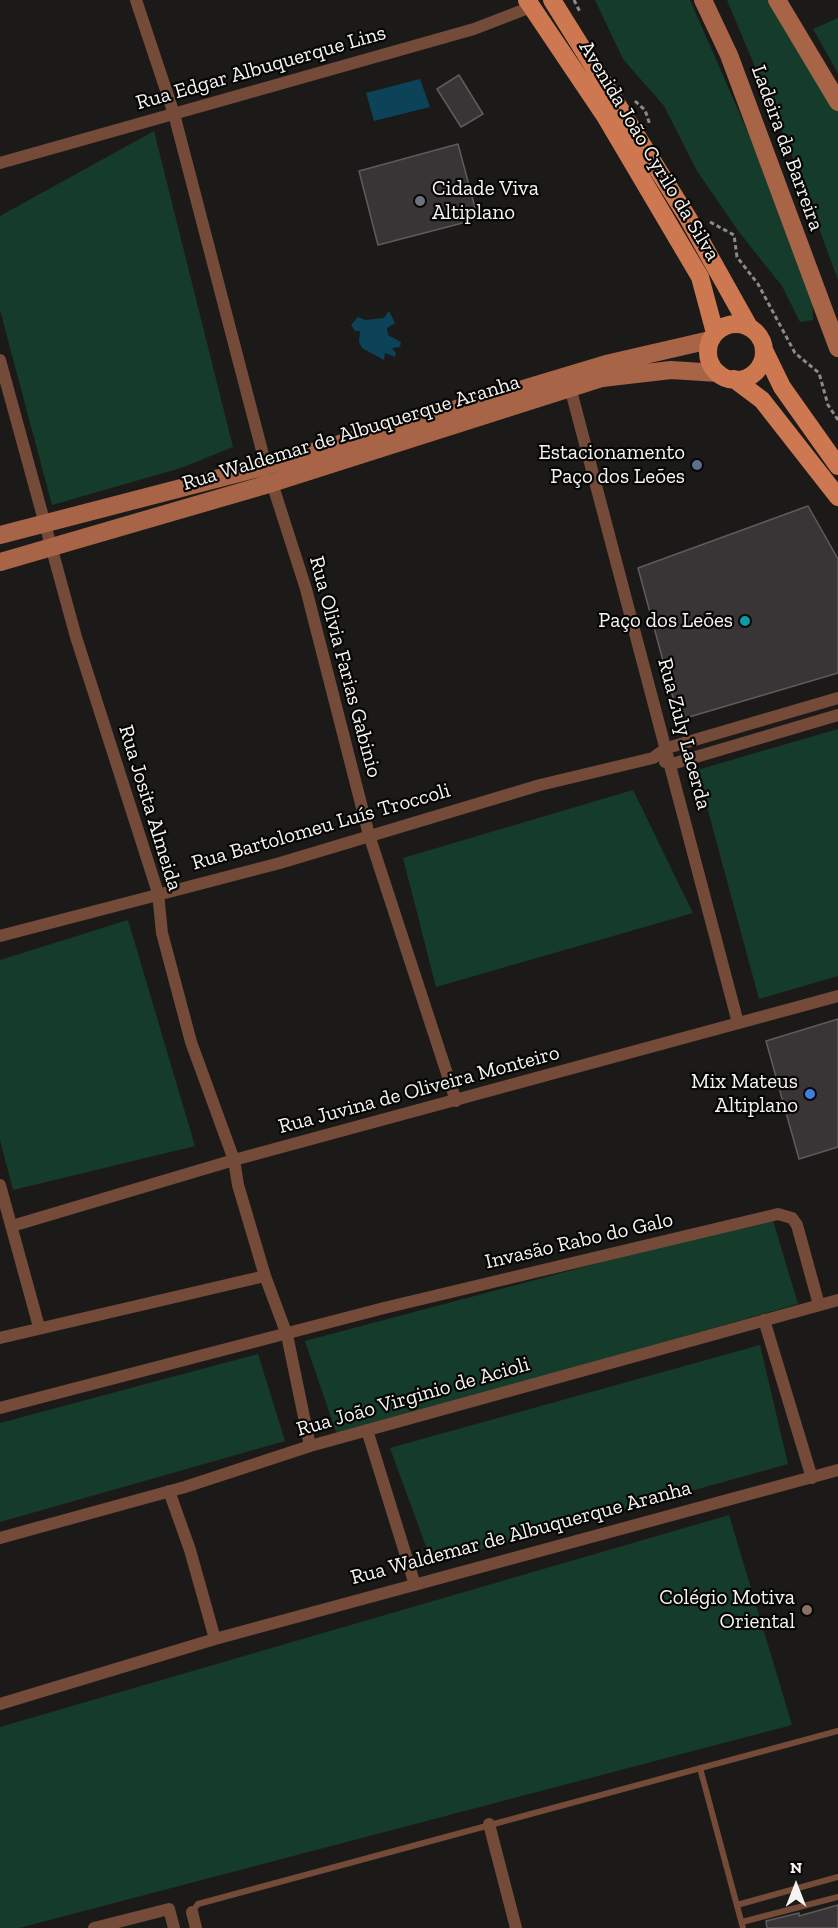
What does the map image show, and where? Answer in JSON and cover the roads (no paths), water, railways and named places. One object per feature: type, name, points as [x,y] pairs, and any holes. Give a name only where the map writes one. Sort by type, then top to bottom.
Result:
[{"type":"main road","name":"Avenida João Cyrilo da Silva","points":[[552,0],[687,218],[749,327]]},
{"type":"main road","name":"Avenida João Cyrilo da Silva","points":[[529,4],[605,116],[700,277],[713,337]]},
{"type":"main road","points":[[838,466],[782,387],[757,333],[749,327],[731,324],[713,337],[709,358],[726,376],[762,400],[838,497]]},
{"type":"main road","points":[[726,376],[744,378],[759,368],[764,350]]},
{"type":"street","name":"Rua Olivia Farias Gabinio","points":[[136,0],[174,114],[269,474],[306,590],[369,835],[456,1101]]},
{"type":"street","name":"Ladeira da Barreira","points":[[703,0],[729,55],[838,348]]},
{"type":"street","points":[[777,0],[838,102]]},
{"type":"street","name":"Rua Edgar Albuquerque Lins","points":[[0,163],[474,29],[529,4]]},
{"type":"street","points":[[0,535],[43,523],[269,474],[606,364],[713,337]]},
{"type":"street","name":"Rua Josita Almeida","points":[[0,360],[76,637],[158,893],[162,933],[191,1042],[234,1160],[238,1185],[265,1276],[286,1335],[310,1446]]},
{"type":"street","name":"Rua Waldemar de Albuquerque Aranha","points":[[0,562],[51,549],[269,474],[602,378],[671,369],[726,376]]},
{"type":"street","name":"Rua Zuly Lacerda","points":[[570,387],[668,748],[738,1023]]},
{"type":"street","name":"Rua Bartolomeu Luís Troccoli","points":[[0,936],[280,863],[540,785],[653,758],[668,748],[838,698]]},
{"type":"street","points":[[653,758],[672,764],[838,715]]},
{"type":"street","name":"Rua Juvina de Oliveira Monteiro","points":[[12,1226],[234,1160],[838,996]]},
{"type":"street","points":[[0,1185],[39,1327]]},
{"type":"street","name":"Invasão Rabo do Galo","points":[[0,1408],[384,1308],[778,1214],[792,1218],[797,1225],[819,1305]]},
{"type":"street","points":[[0,1338],[39,1327],[265,1276]]},
{"type":"street","name":"Rua João Virginio de Acioli","points":[[0,1538],[169,1491],[310,1446],[838,1300]]},
{"type":"street","points":[[764,1320],[812,1478]]},
{"type":"street","points":[[367,1430],[415,1585]]},
{"type":"street","name":"Rua Waldemar de Albuquerque Aranha","points":[[0,1704],[215,1639],[838,1470]]},
{"type":"street","points":[[169,1491],[190,1550],[215,1639]]},
{"type":"street","points":[[489,1824],[516,1928]]},
{"type":"street","points":[[94,1928],[169,1909],[174,1928]]},
{"type":"street","points":[[192,1912],[196,1928]]},
{"type":"lane","points":[[192,1912],[198,1904],[838,1731]]},
{"type":"lane","points":[[700,1768],[743,1925],[838,1897]]},
{"type":"lane","points":[[737,1905],[838,1877]]},
{"type":"water","points":[[420,79],[430,107],[374,121],[366,93]]},
{"type":"water","points":[[389,311],[395,323],[387,328],[388,335],[401,342],[400,347],[392,348],[396,353],[395,357],[385,353],[384,360],[362,348],[359,342],[360,331],[355,331],[351,325],[358,317],[365,320],[384,318]]},
{"type":"place","name":"Cidade Viva Altiplano","points":[[420,201]]},
{"type":"place","name":"Estacionamento Paço dos Leões","points":[[697,465]]},
{"type":"place","name":"Paço dos Leões","points":[[745,621]]},
{"type":"place","name":"Mix Mateus Altiplano","points":[[810,1094]]},
{"type":"place","name":"Colégio Motiva Oriental","points":[[807,1610]]}]
